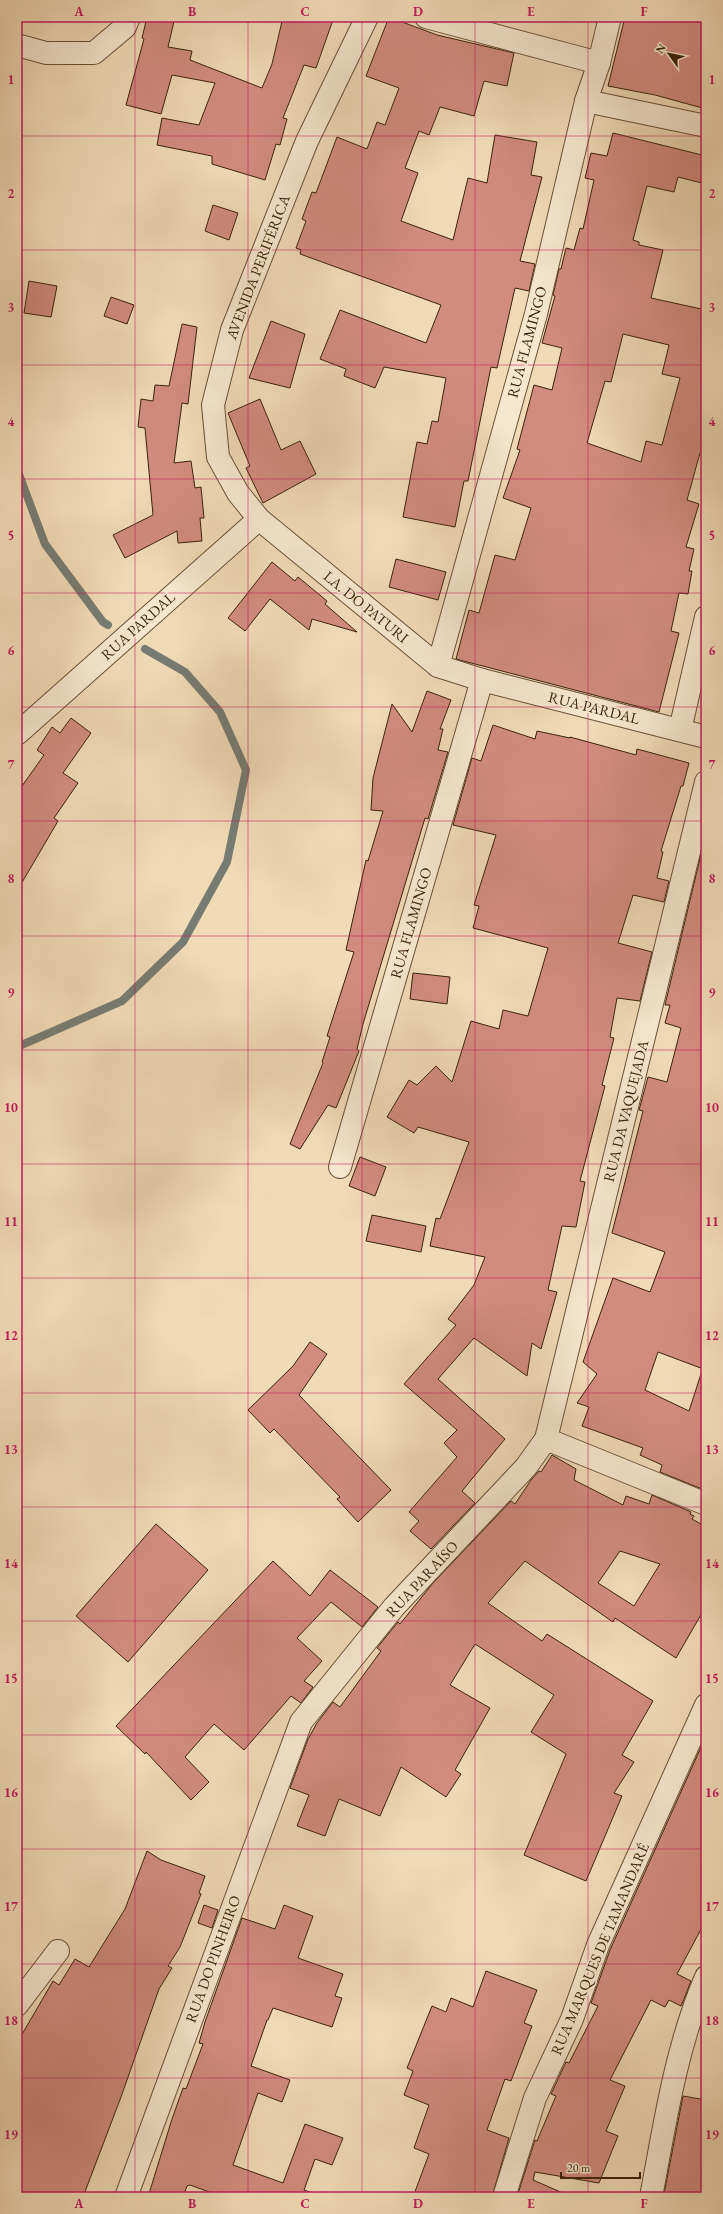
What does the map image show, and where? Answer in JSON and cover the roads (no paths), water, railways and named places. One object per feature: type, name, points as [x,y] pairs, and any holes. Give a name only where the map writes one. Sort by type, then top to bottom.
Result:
[{"type":"street","points":[[17,45],[46,53],[94,53],[125,27],[128,17]]},
{"type":"street","name":"AVENIDA PERIFÉRICA","points":[[259,519],[238,493],[218,457],[213,405],[232,330],[307,141],[367,17]]},
{"type":"street","points":[[426,17],[599,63]]},
{"type":"street","name":"RUA FLAMINGO","points":[[438,666],[536,314],[586,101],[599,63],[610,17]]},
{"type":"street","points":[[586,101],[706,126]]},
{"type":"street","name":"LA. DO PATURI","points":[[259,519],[438,666],[482,680]]},
{"type":"street","name":"RUA PARDAL","points":[[17,734],[259,519]]},
{"type":"street","points":[[680,730],[706,617]]},
{"type":"street","name":"RUA PARDAL","points":[[482,680],[706,737]]},
{"type":"street","name":"RUA FLAMINGO","points":[[340,1167],[482,680]]},
{"type":"street","name":"RUA DA VAQUEJADA","points":[[546,1439],[706,782]]},
{"type":"street","points":[[546,1439],[706,1504]]},
{"type":"street","name":"RUA PARAÍSO","points":[[301,1722],[394,1607],[526,1467],[546,1439]]},
{"type":"street","name":"RUA MARQUES DE TAMANDARÉ","points":[[504,2197],[536,2098],[572,2019],[598,1945],[706,1705]]},
{"type":"street","name":"RUA DO PINHEIRO","points":[[126,2197],[301,1722]]},
{"type":"street","points":[[17,2005],[58,1951]]},
{"type":"street","points":[[651,2197],[675,2073],[706,1976]]},
{"type":"waterway","points":[[17,469],[45,544],[103,622],[108,625]]},
{"type":"waterway","points":[[17,1047],[122,1001],[183,942],[227,862],[246,770],[220,712],[185,672],[145,649]]}]
